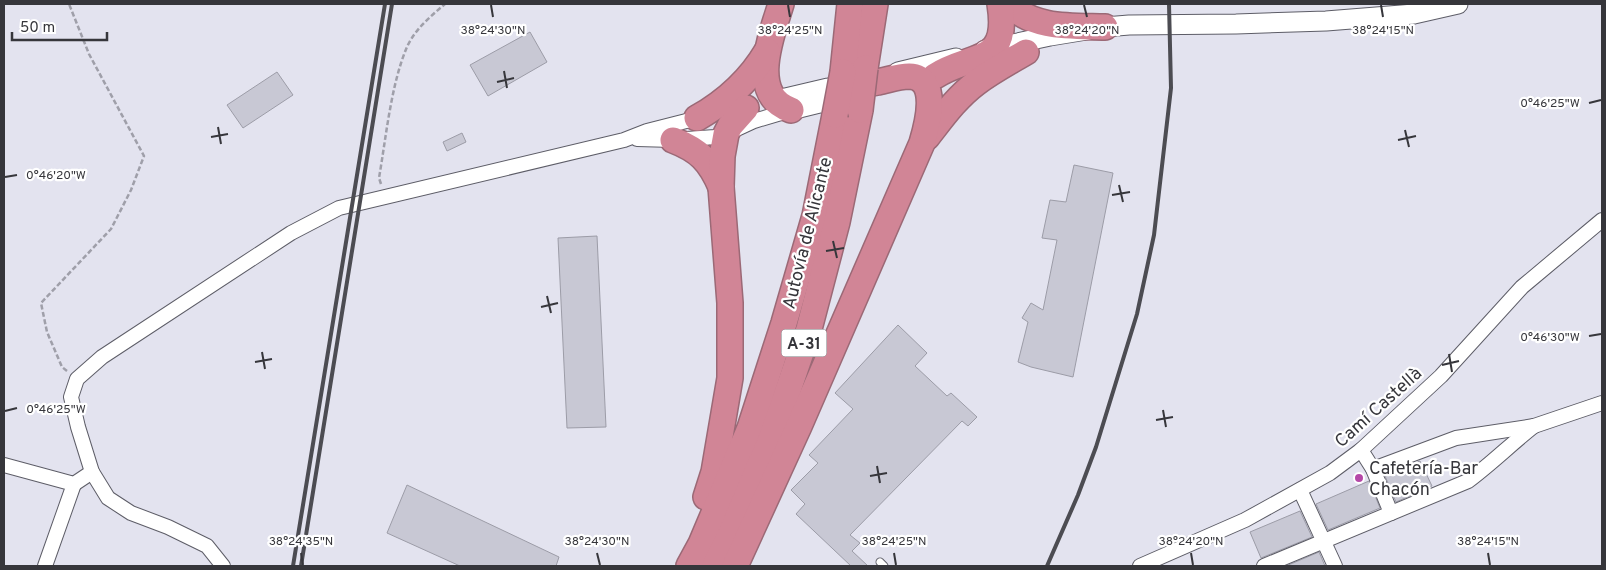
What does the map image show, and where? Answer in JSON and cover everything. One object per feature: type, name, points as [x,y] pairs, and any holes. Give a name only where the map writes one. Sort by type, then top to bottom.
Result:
[{"type":"highway","points":[[781,4],[768,48],[765,69],[772,94],[784,105]]},
{"type":"highway","name":"Autovía de Alicante","points":[[715,566],[772,437],[809,329],[837,222],[860,110],[854,74],[850,4]]},
{"type":"highway","name":"Autovía de Alicante","points":[[689,566],[701,544],[750,428],[784,323],[815,216],[835,115],[854,74],[875,4]]},
{"type":"highway","points":[[854,74],[876,83],[910,76],[926,77],[990,53],[1001,30],[1000,4]]},
{"type":"highway","points":[[1009,4],[1016,12],[1038,21],[1071,26],[1105,27]]},
{"type":"highway","points":[[698,118],[716,107],[734,92],[759,64],[768,48]]},
{"type":"highway","points":[[922,143],[949,108],[964,93],[992,72],[1026,52]]},
{"type":"highway","points":[[735,566],[803,418],[922,143],[930,113],[926,77]]},
{"type":"highway","points":[[701,544],[700,519],[714,472],[730,378],[730,303],[721,187],[722,156],[726,134],[734,120],[746,108]]},
{"type":"highway","points":[[674,140],[697,151],[706,160],[714,171],[721,187]]},
{"type":"street","points":[[624,140],[674,140],[715,137],[726,134],[784,105],[828,88],[854,74],[1105,27],[1326,21],[1458,4]]},
{"type":"street","points":[[223,566],[207,546],[168,527],[131,513],[108,498],[92,472],[71,397],[77,379],[102,357],[305,224],[338,208],[624,140],[698,118],[746,108],[784,105],[926,77],[1026,52],[1081,32]]},
{"type":"street","name":"Camí Castellà","points":[[1140,566],[1244,520],[1330,473],[1360,450],[1441,376],[1522,288],[1602,220]]},
{"type":"street","points":[[1373,469],[1456,438],[1534,426],[1602,403]]},
{"type":"street","points":[[1264,566],[1468,481],[1534,426]]},
{"type":"street","points":[[1360,450],[1373,469],[1391,513]]},
{"type":"street","points":[[4,465],[74,484]]},
{"type":"street","points":[[45,566],[74,484],[92,472]]},
{"type":"street","points":[[1300,490],[1335,566]]},
{"type":"path","points":[[69,4],[88,54],[144,156],[131,190],[111,229],[41,303],[47,332],[62,366],[77,379]]},
{"type":"path","points":[[383,198],[379,178],[397,78],[408,46],[424,22],[445,4]]},
{"type":"building","points":[[530,32],[547,62],[488,96],[470,65]]},
{"type":"building","points":[[277,72],[293,95],[243,128],[227,105]]},
{"type":"building","points":[[462,133],[466,142],[447,151],[443,142]]},
{"type":"building","points":[[1074,165],[1113,173],[1073,377],[1018,362],[1028,322],[1022,318],[1031,303],[1043,310],[1057,240],[1042,238],[1050,200],[1066,202]]},
{"type":"building","points":[[597,236],[606,427],[567,428],[558,238]]},
{"type":"building","points":[[898,325],[927,353],[915,366],[947,396],[951,393],[977,417],[968,426],[962,421],[850,535],[860,543],[852,551],[868,566],[851,566],[796,514],[805,504],[791,490],[818,463],[809,455],[853,409],[835,393]]},
{"type":"building","points":[[1420,461],[1432,486],[1396,502],[1385,476]]},
{"type":"building","points":[[1369,481],[1380,508],[1328,530],[1316,504]]},
{"type":"building","points":[[407,485],[559,557],[556,566],[460,566],[387,533]]},
{"type":"building","points":[[1300,511],[1312,537],[1261,558],[1250,532]]},
{"type":"building","points":[[1319,552],[1325,566],[1286,566]]},
{"type":"railway","points":[[293,566],[385,4]]},
{"type":"railway","points":[[301,566],[392,4]]},
{"type":"railway","points":[[1047,566],[1078,495],[1096,447],[1137,314],[1154,235],[1171,88],[1169,4]]},
{"type":"place","name":"Cafetería-Bar Chacón","points":[[1359,478]]}]
